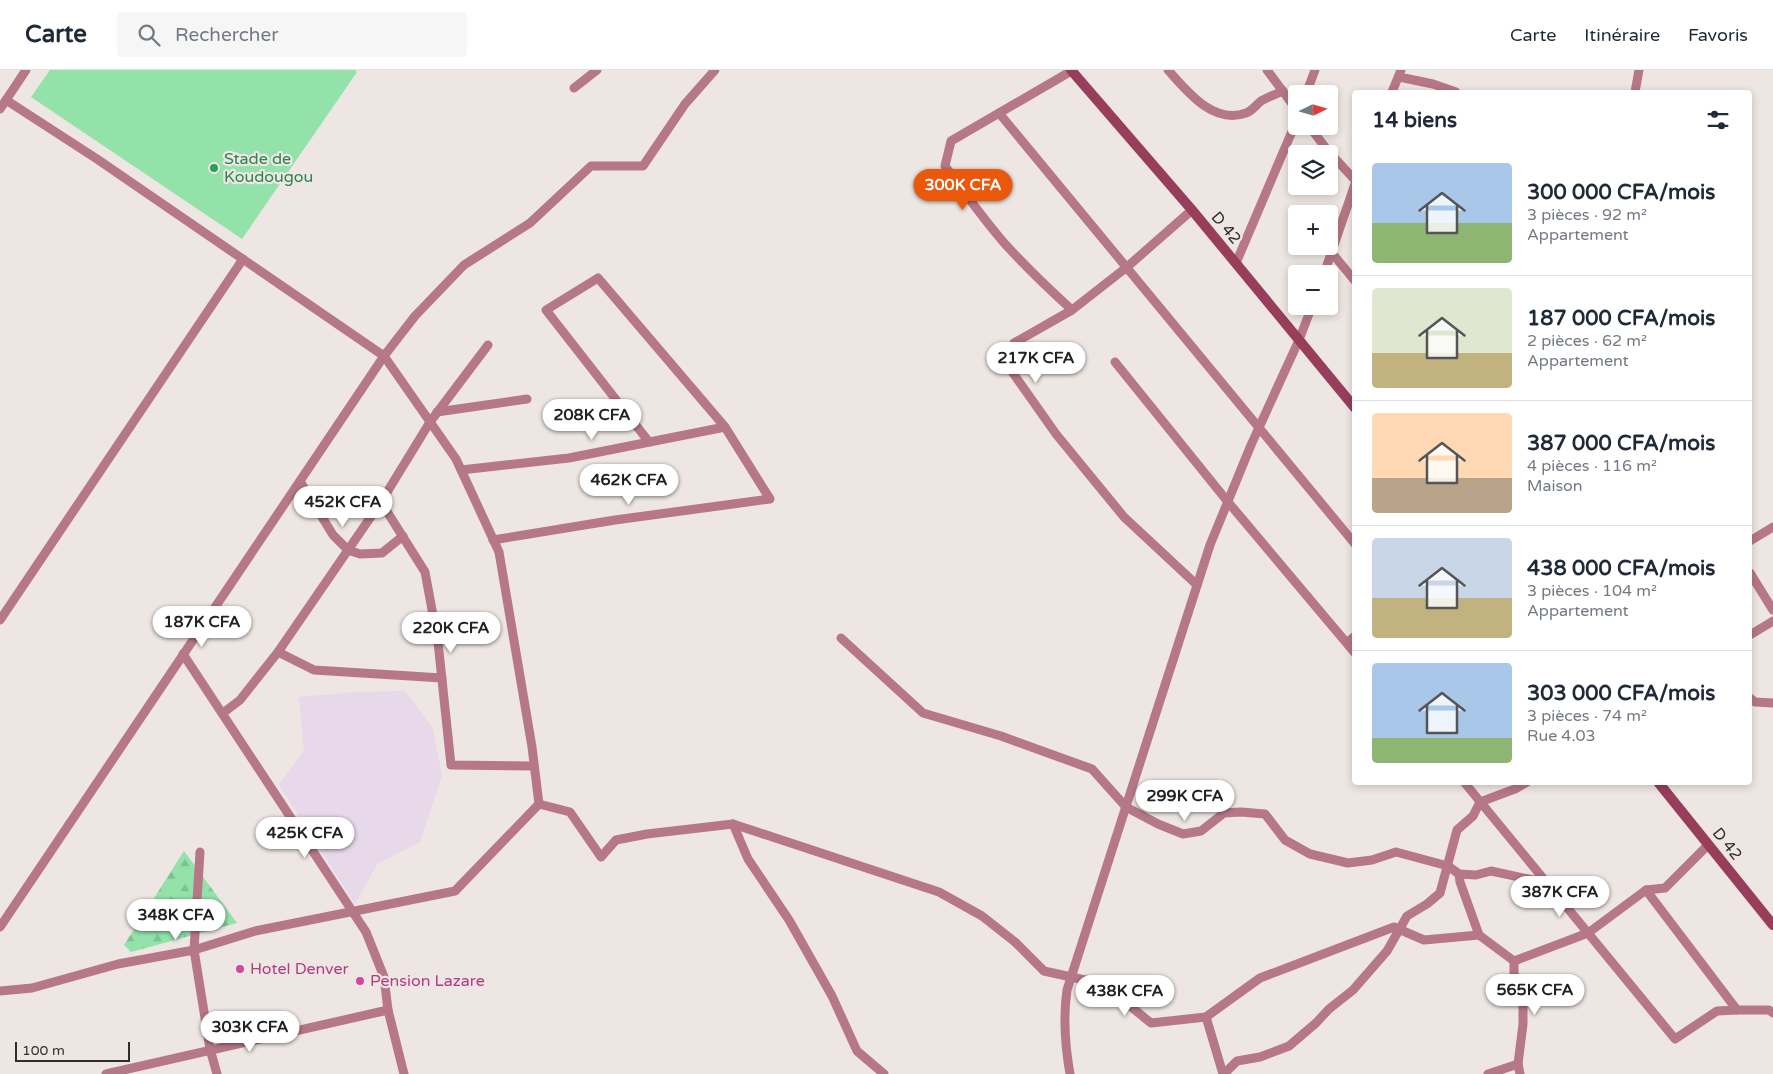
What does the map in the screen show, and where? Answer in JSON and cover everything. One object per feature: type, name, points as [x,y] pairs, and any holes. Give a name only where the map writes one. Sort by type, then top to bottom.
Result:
[{"type":"street","points":[[0,109],[26,70]]},
{"type":"street","points":[[574,88],[598,70]]},
{"type":"street","points":[[0,927],[384,356],[415,316],[464,265],[530,222],[591,166],[643,166],[685,104],[715,70]]},
{"type":"street","points":[[1072,70],[950,141],[946,166],[1006,245],[1032,274],[1072,310]]},
{"type":"street","name":"D 42","points":[[1072,70],[1192,210],[1352,404]]},
{"type":"street","points":[[1168,70],[1191,96],[1213,111],[1233,116],[1248,113],[1262,101],[1282,91]]},
{"type":"street","points":[[1267,70],[1288,99]]},
{"type":"street","points":[[1309,85],[1315,70]]},
{"type":"street","points":[[1635,90],[1639,70]]},
{"type":"street","points":[[1393,90],[1400,74],[1450,90]]},
{"type":"street","points":[[6,100],[96,158],[384,356],[456,459],[499,552],[540,804]]},
{"type":"street","points":[[1000,113],[1352,540]]},
{"type":"street","points":[[1236,263],[1290,135]]},
{"type":"street","points":[[1316,135],[1328,152],[1352,177]]},
{"type":"street","points":[[1338,235],[1352,193]]},
{"type":"street","points":[[1192,210],[1126,267],[1072,310],[1014,344],[1010,358],[1013,373],[1056,434],[1124,517],[1197,585]]},
{"type":"street","points":[[1334,255],[1352,276]]},
{"type":"street","points":[[0,620],[243,259]]},
{"type":"street","points":[[493,540],[615,520],[770,499],[725,427],[598,278],[546,310],[649,442]]},
{"type":"street","points":[[1070,1074],[1065,1045],[1064,1008],[1071,977],[1210,545],[1258,427],[1300,340],[1309,315]]},
{"type":"street","points":[[223,713],[240,700],[278,652],[381,502],[430,422],[488,345]]},
{"type":"street","points":[[1115,362],[1228,502],[1352,649]]},
{"type":"street","points":[[437,412],[527,399]]},
{"type":"street","points":[[461,470],[569,458],[725,427]]},
{"type":"street","points":[[300,481],[333,535],[348,550],[360,554],[382,553],[403,536]]},
{"type":"street","points":[[381,502],[425,572],[438,642],[452,765],[534,766]]},
{"type":"street","points":[[1752,540],[1773,527]]},
{"type":"street","points":[[1752,576],[1773,610]]},
{"type":"street","points":[[1752,634],[1773,620]]},
{"type":"street","points":[[841,638],[923,713],[1001,736],[1092,769],[1126,807],[1158,824],[1183,834],[1202,831],[1224,813],[1266,814],[1285,840],[1310,854],[1348,863],[1372,860],[1396,852],[1448,866],[1459,874],[1476,875],[1491,871],[1547,883]]},
{"type":"street","points":[[1347,643],[1352,639]]},
{"type":"street","points":[[278,652],[314,670],[442,678]]},
{"type":"street","points":[[183,654],[354,911],[366,932],[384,977],[388,1010],[404,1074]]},
{"type":"street","points":[[1752,700],[1755,702],[1773,703]]},
{"type":"street","points":[[1466,785],[1675,1039],[1717,1012],[1769,1010],[1773,1013]]},
{"type":"street","points":[[1206,1016],[1224,1074],[1237,1062],[1260,1057],[1290,1046],[1329,1009],[1353,990],[1387,951],[1407,916],[1427,904],[1440,893],[1457,830],[1474,816],[1480,802],[1515,790],[1522,785]]},
{"type":"street","name":"D 42","points":[[1660,785],[1773,925]]},
{"type":"street","points":[[0,991],[32,988],[118,964],[194,950],[255,931],[455,891],[540,804]]},
{"type":"street","points":[[540,804],[570,812],[601,857],[616,840],[647,834],[733,824],[939,892],[982,916],[1015,942],[1044,970],[1103,984],[1151,1023],[1206,1016],[1260,978],[1394,927],[1424,940],[1478,935]]},
{"type":"street","points":[[733,824],[748,859],[789,920],[832,996],[857,1051],[884,1074]]},
{"type":"street","points":[[1514,961],[1588,932],[1646,890],[1665,888],[1708,846]]},
{"type":"street","points":[[200,852],[194,950],[210,1049],[217,1074]]},
{"type":"street","points":[[1459,874],[1478,935],[1514,961]]},
{"type":"street","points":[[1646,890],[1737,1010]]},
{"type":"street","points":[[1514,961],[1514,974],[1523,997],[1523,1024],[1518,1064],[1520,1074]]},
{"type":"street","points":[[106,1074],[388,1010]]},
{"type":"street","points":[[1488,1074],[1518,1064]]},
{"type":"shaded area","points":[[405,691],[433,729],[442,776],[420,842],[377,864],[355,904],[279,785],[304,751],[299,697],[357,692]]},
{"type":"green space","name":"Stade de Koudougou","points":[[50,70],[355,70],[357,72],[242,239],[31,97]]},
{"type":"green space","points":[[184,851],[237,923],[131,952],[124,945]]},
{"type":"place","name":"Stade de Koudougou","points":[[214,168]]},
{"type":"place","name":"Hotel Denver","points":[[240,969]]},
{"type":"place","name":"Pension Lazare","points":[[360,981]]}]
